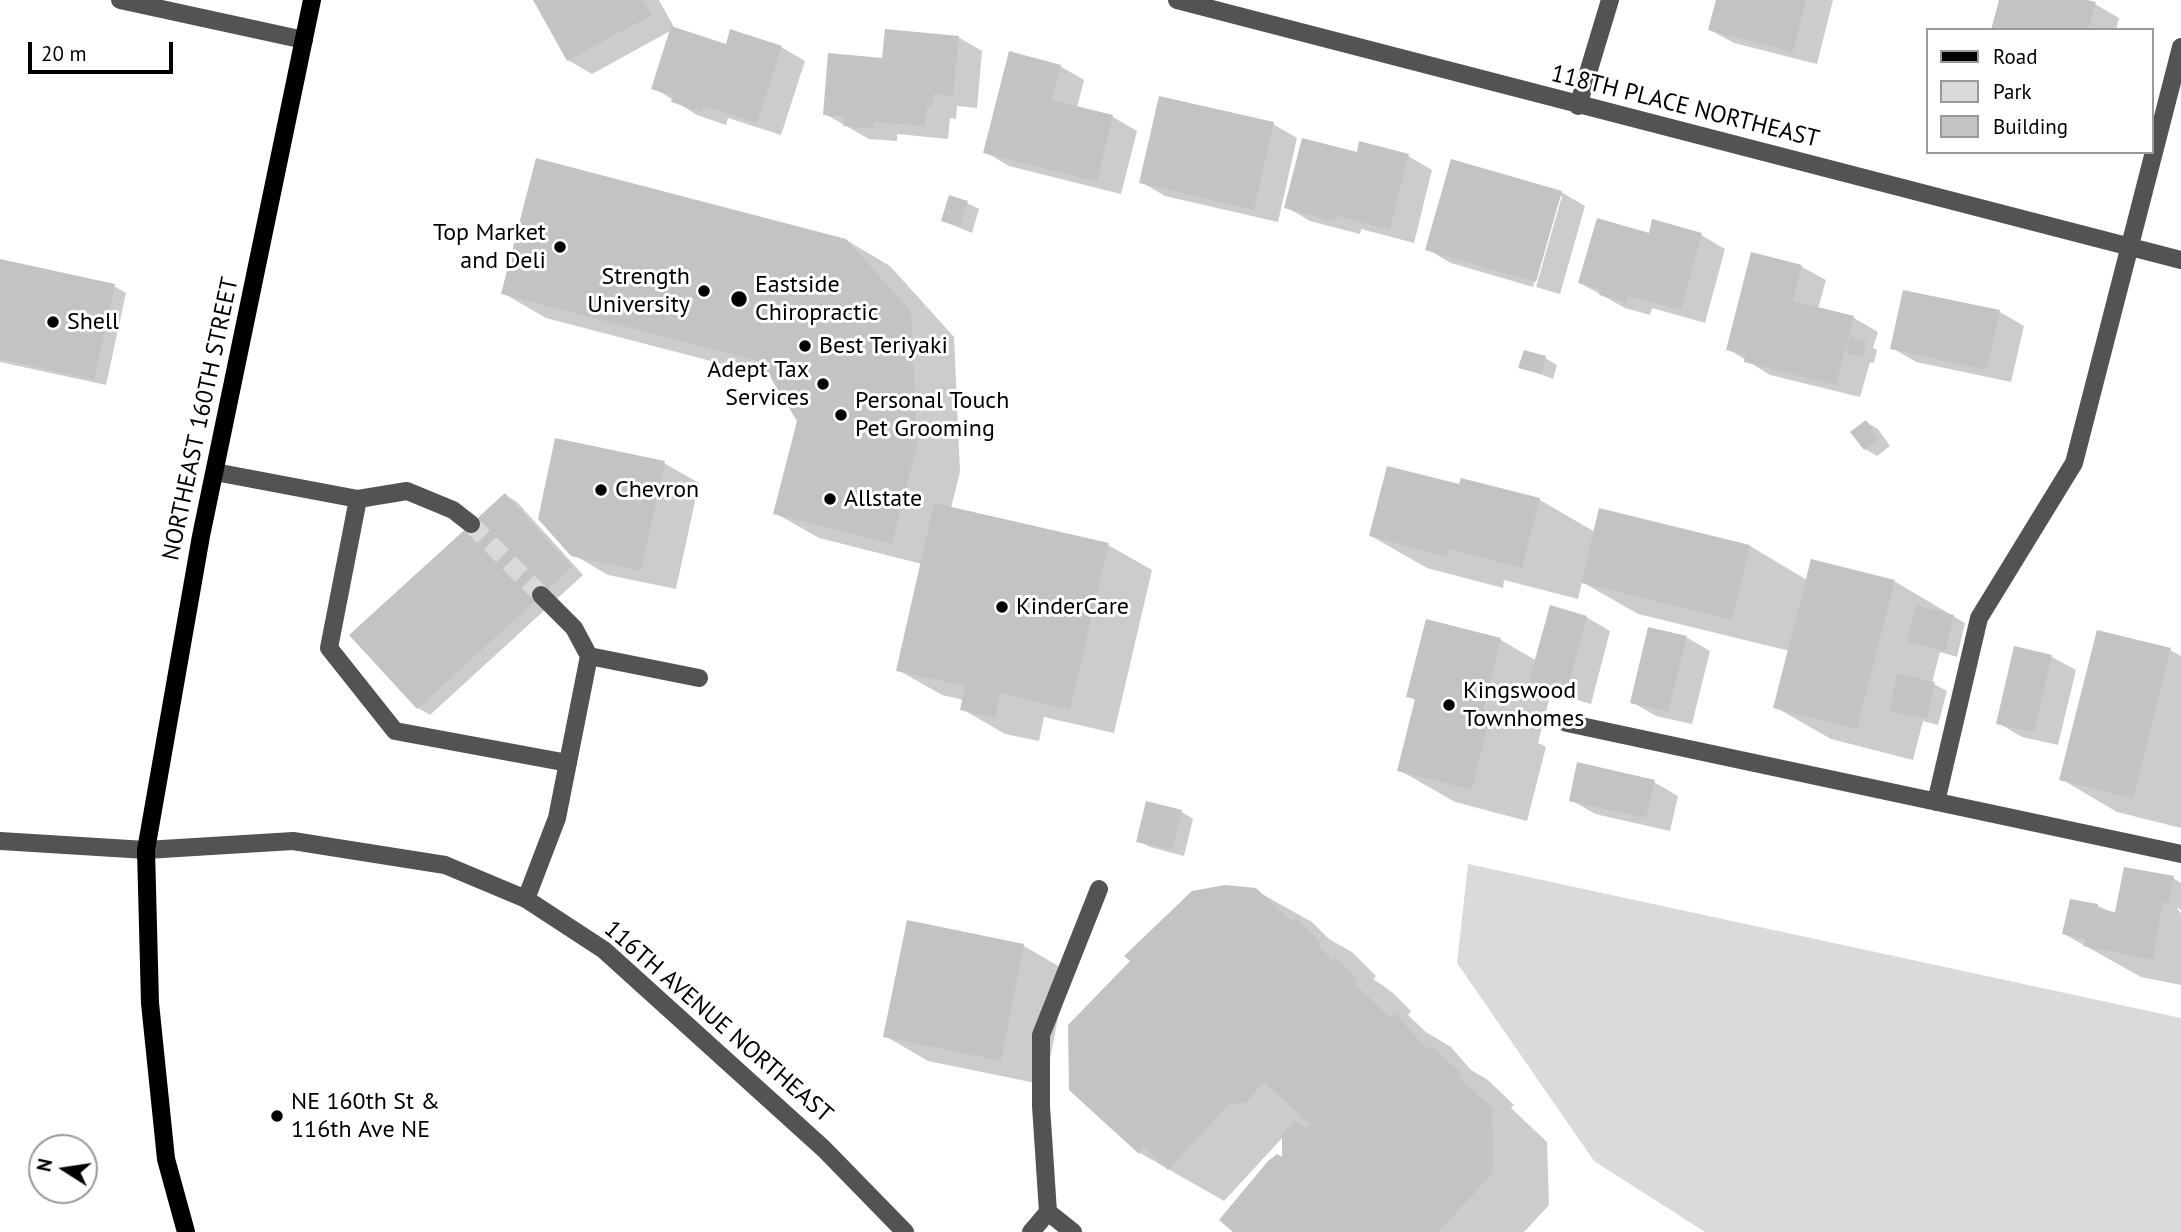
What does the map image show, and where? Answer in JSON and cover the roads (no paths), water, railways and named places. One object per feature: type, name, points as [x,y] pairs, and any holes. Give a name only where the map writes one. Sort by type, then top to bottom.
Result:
[{"type":"main road","name":"NORTHEAST 160TH STREET","points":[[186,1232],[166,1159],[150,1003],[146,850],[215,472],[312,0]]},
{"type":"street","points":[[120,0],[304,40]]},
{"type":"street","name":"118TH PLACE NORTHEAST","points":[[1177,0],[2181,260]]},
{"type":"street","points":[[1578,106],[1610,0]]},
{"type":"street","points":[[1937,802],[1979,618],[2074,463],[2181,47]]},
{"type":"street","points":[[215,472],[358,499],[407,491],[453,510],[471,524]]},
{"type":"street","points":[[358,499],[329,648],[395,731],[568,764]]},
{"type":"street","points":[[526,899],[557,818],[589,656],[574,628],[541,595]]},
{"type":"street","points":[[589,656],[699,678]]},
{"type":"street","points":[[1567,723],[2181,853]]},
{"type":"street","name":"116TH AVENUE NORTHEAST","points":[[0,841],[146,850],[293,841],[445,865],[526,899],[604,950],[824,1149],[905,1232]]},
{"type":"street","points":[[1031,1232],[1048,1212],[1041,1106],[1041,1035],[1099,889]]},
{"type":"street","points":[[1048,1212],[1073,1232]]},
{"type":"tunnel","points":[[471,524],[541,595]]},
{"type":"place","name":"Top Market and Deli","points":[[560,247]]},
{"type":"place","name":"Strength University","points":[[704,291]]},
{"type":"place","name":"Eastside Chiropractic","points":[[739,299]]},
{"type":"place","name":"Shell","points":[[53,322]]},
{"type":"place","name":"Best Teriyaki","points":[[805,346]]},
{"type":"place","name":"Adept Tax Services","points":[[823,384]]},
{"type":"place","name":"Personal Touch Pet Grooming","points":[[841,415]]},
{"type":"place","name":"Chevron","points":[[601,490]]},
{"type":"place","name":"Allstate","points":[[830,499]]},
{"type":"place","name":"KinderCare","points":[[1002,607]]},
{"type":"place","name":"Kingswood Townhomes","points":[[1449,705]]},
{"type":"place","name":"NE 160th St & 116th Ave NE","points":[[277,1116]]}]
